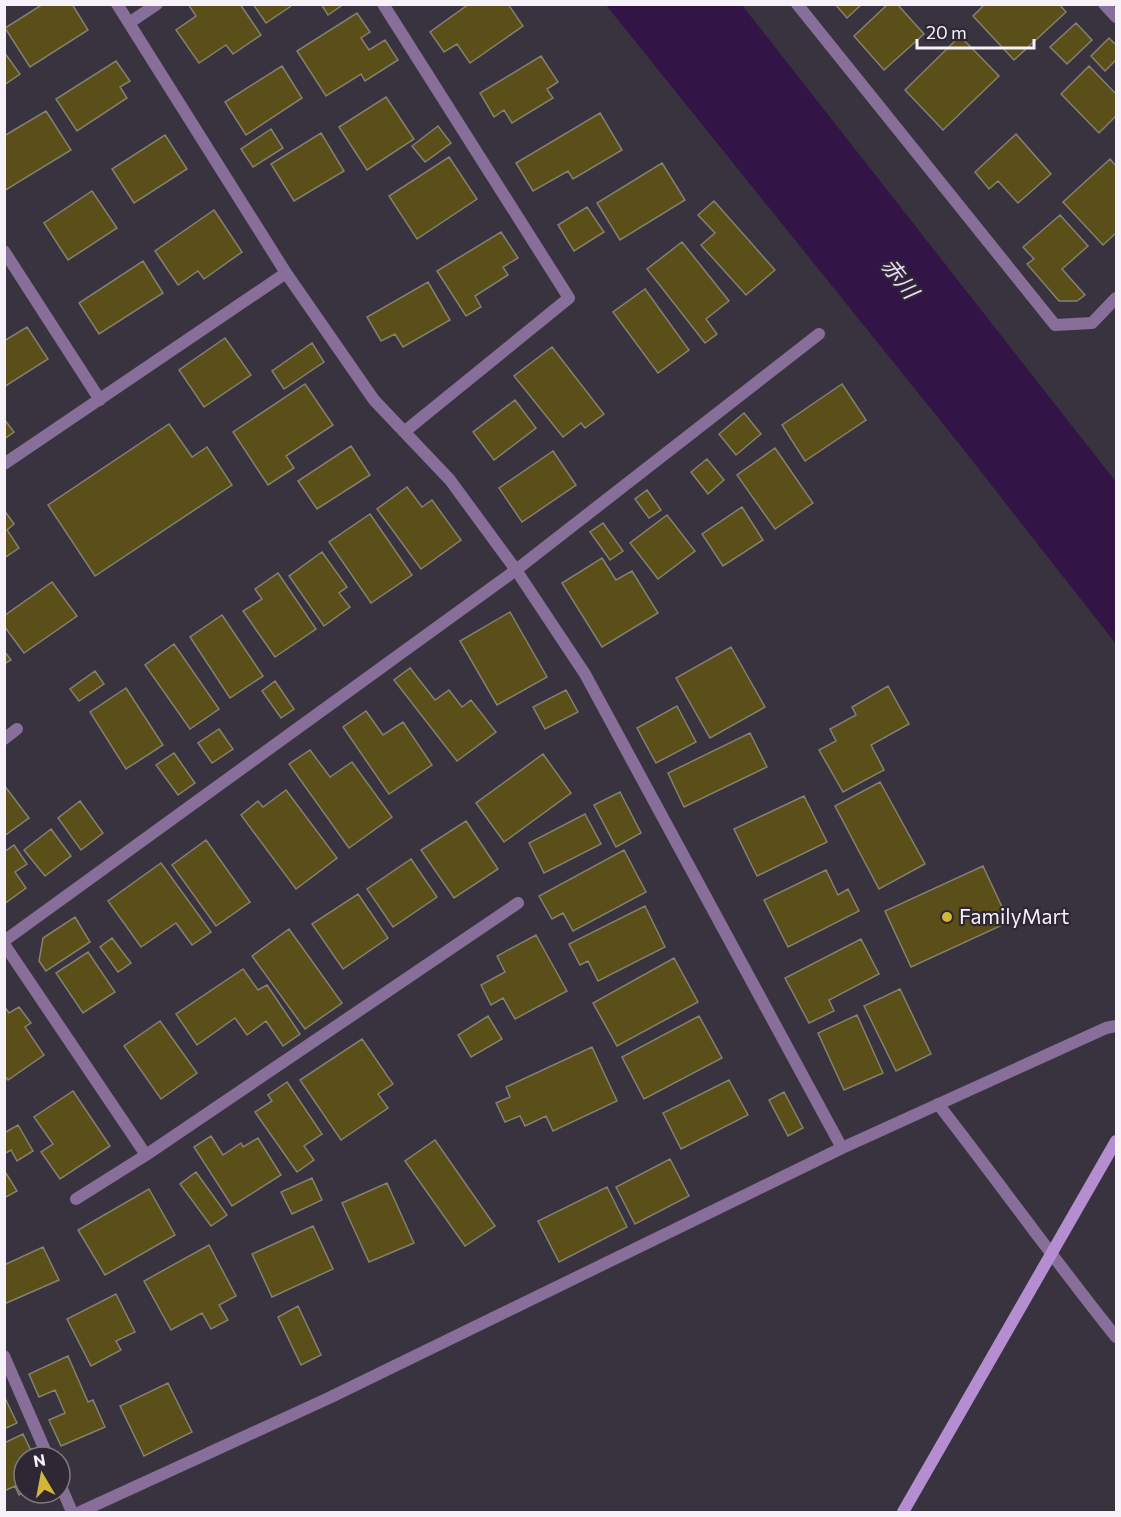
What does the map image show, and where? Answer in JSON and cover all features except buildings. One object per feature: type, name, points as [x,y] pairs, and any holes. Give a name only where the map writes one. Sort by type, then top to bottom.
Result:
[{"type":"street","points":[[117,4],[286,273],[374,400],[450,480],[516,570],[585,675],[842,1148]]},
{"type":"street","points":[[129,23],[157,4]]},
{"type":"street","points":[[383,4],[569,298],[404,432]]},
{"type":"street","points":[[797,4],[1055,325],[1092,323],[1116,298]]},
{"type":"street","points":[[1106,5],[1116,17]]},
{"type":"street","points":[[4,251],[100,400]]},
{"type":"street","points":[[4,464],[286,273]]},
{"type":"street","points":[[146,1155],[4,942],[516,570],[819,334]]},
{"type":"street","points":[[4,739],[17,729]]},
{"type":"street","points":[[76,1199],[146,1155],[518,903]]},
{"type":"street","points":[[80,1512],[331,1397],[842,1148],[1106,1028],[1116,1026]]},
{"type":"street","points":[[938,1104],[1026,1216],[1052,1257],[1116,1338]]},
{"type":"street","points":[[903,1512],[1052,1257],[1116,1141]]},
{"type":"street","points":[[4,1356],[43,1445]]},
{"type":"water","name":"赤川","points":[[606,5],[742,5],[1116,482],[1116,644],[960,445]]},
{"type":"place","name":"FamilyMart","points":[[947,917]]}]
